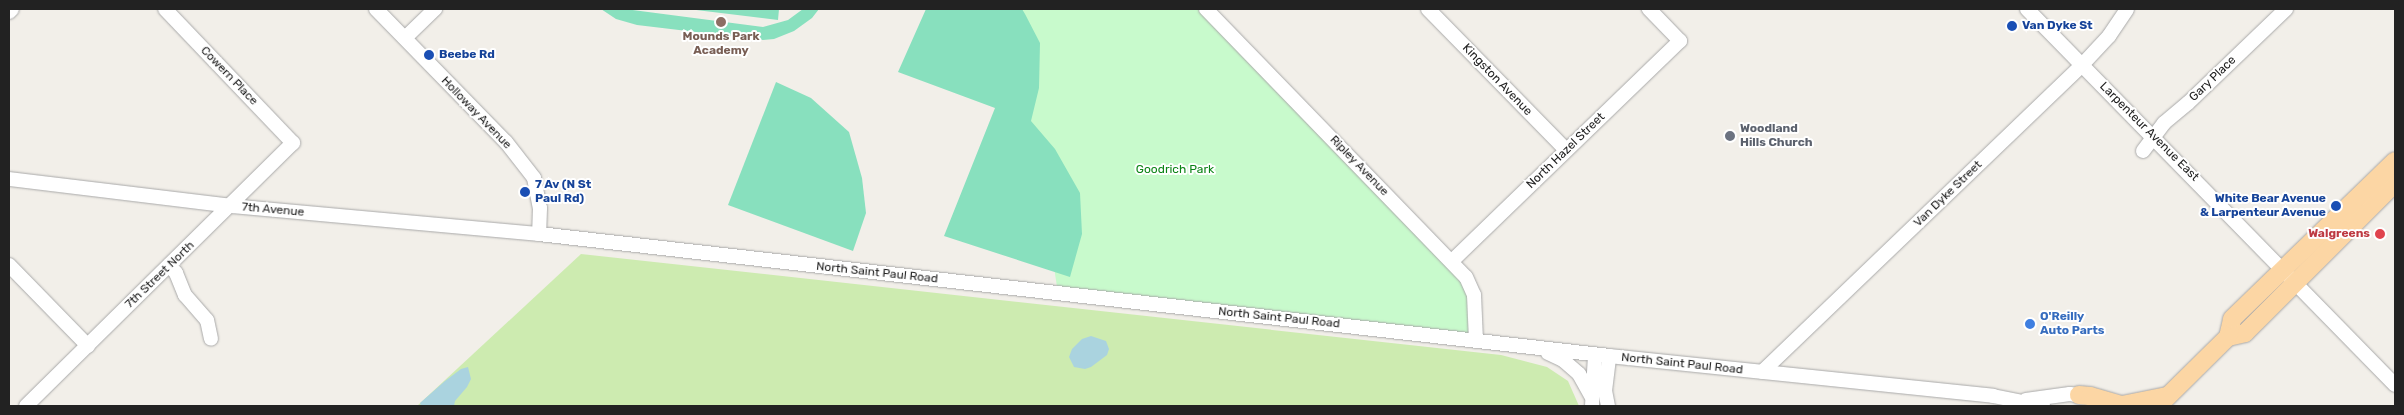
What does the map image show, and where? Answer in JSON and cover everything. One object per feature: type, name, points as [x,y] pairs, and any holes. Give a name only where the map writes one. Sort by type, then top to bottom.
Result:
[{"type":"main road","points":[[2079,395],[2090,396],[2122,405],[2163,401],[2228,337],[2245,333],[2289,275],[2394,165]]},
{"type":"main road","points":[[2289,275],[2395,183]]},
{"type":"street","points":[[9,12],[12,9]]},
{"type":"street","name":"Cowern Place","points":[[165,9],[293,143]]},
{"type":"street","name":"Holloway Avenue","points":[[376,9],[506,142],[534,178],[540,208],[539,234]]},
{"type":"street","points":[[405,38],[435,9]]},
{"type":"street","name":"Ripley Avenue","points":[[1206,9],[1466,277],[1474,295],[1476,340]]},
{"type":"street","name":"Kingston Avenue","points":[[1428,9],[1566,150]]},
{"type":"street","name":"North Hazel Street","points":[[1452,261],[1680,41],[1649,9]]},
{"type":"street","name":"Larpenteur Avenue East","points":[[2027,9],[2395,385]]},
{"type":"street","name":"Van Dyke Street","points":[[1762,372],[2082,65],[2109,36],[2127,9]]},
{"type":"street","name":"Gary Place","points":[[2143,151],[2164,123],[2188,103],[2286,9]]},
{"type":"street","name":"7th Street North","points":[[26,406],[293,143]]},
{"type":"street","name":"7th Avenue","points":[[9,179],[231,206],[539,234]]},
{"type":"street","name":"North Saint Paul Road","points":[[539,234],[1476,340],[1602,356],[2020,401],[2043,406]]},
{"type":"street","points":[[9,265],[88,346]]},
{"type":"street","points":[[170,266],[181,281],[185,295],[207,320],[211,339]]},
{"type":"street","points":[[1536,348],[1563,360],[1579,374],[1591,401]]},
{"type":"street","points":[[1591,401],[1602,356]]},
{"type":"street","points":[[1602,356],[1608,406]]},
{"type":"street","name":"North Saint Paul Road","points":[[2020,401],[2050,396],[2079,395],[2090,398],[2103,406]]},
{"type":"green space","points":[[601,9],[625,9],[763,27],[788,20],[803,9],[819,9],[812,18],[794,31],[774,39],[763,40],[637,25],[616,19]]},
{"type":"green space","points":[[688,9],[779,9],[778,20]]},
{"type":"green space","points":[[926,9],[1022,9],[1025,14],[1040,43],[1039,88],[1031,121],[1055,149],[1080,193],[1082,234],[1070,277],[944,236],[995,108],[898,72]]},
{"type":"green space","name":"Goodrich Park","points":[[1021,9],[1206,9],[1474,295],[1476,340],[1058,293],[1031,121]]},
{"type":"green space","points":[[776,82],[811,98],[849,132],[862,178],[866,213],[853,251],[728,205]]},
{"type":"green space","points":[[581,254],[1501,355],[1547,367],[1568,381],[1579,406],[417,406]]},
{"type":"water","points":[[1091,336],[1106,341],[1109,349],[1107,355],[1091,367],[1085,369],[1074,367],[1069,357],[1072,349],[1082,339]]},
{"type":"water","points":[[468,367],[471,379],[455,401],[454,406],[421,406],[420,403],[445,381],[461,369]]},
{"type":"place","name":"Mounds Park Academy","points":[[721,22]]},
{"type":"place","name":"Van Dyke St","points":[[2012,26]]},
{"type":"place","name":"Beebe Rd","points":[[429,55]]},
{"type":"place","name":"Woodland Hills Church","points":[[1730,136]]},
{"type":"place","name":"7 Av (N St Paul Rd)","points":[[525,192]]},
{"type":"place","name":"White Bear Avenue & Larpenteur Avenue","points":[[2336,206]]},
{"type":"place","name":"Walgreens","points":[[2380,234]]},
{"type":"place","name":"O'Reilly Auto Parts","points":[[2030,324]]}]
